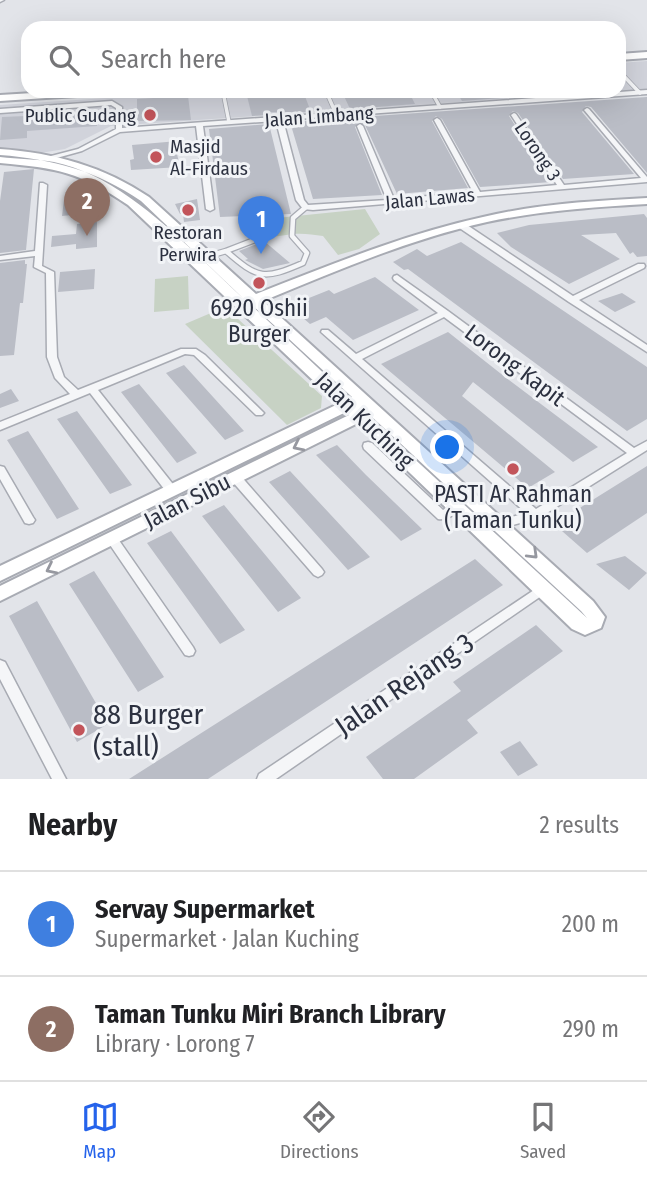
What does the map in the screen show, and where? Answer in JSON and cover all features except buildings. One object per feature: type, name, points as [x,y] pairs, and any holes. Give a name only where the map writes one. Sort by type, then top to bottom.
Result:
[{"type":"street","points":[[626,54],[647,52]]},
{"type":"street","points":[[0,92],[21,90]]},
{"type":"street","name":"Jalan Limbang","points":[[626,93],[644,92]]},
{"type":"street","points":[[0,98],[21,97]]},
{"type":"street","name":"Jalan Limbang","points":[[53,157],[80,150],[119,130],[556,98]]},
{"type":"street","points":[[0,111],[112,103],[119,107],[119,130]]},
{"type":"street","points":[[587,110],[647,180]]},
{"type":"street","name":"Lorong 3","points":[[514,115],[562,187]]},
{"type":"street","points":[[279,118],[300,200],[306,207]]},
{"type":"street","points":[[437,120],[478,194]]},
{"type":"street","points":[[199,124],[210,209]]},
{"type":"street","points":[[360,127],[392,202]]},
{"type":"street","points":[[79,164],[80,150]]},
{"type":"street","name":"Jalan Kuching","points":[[0,152],[53,157],[79,164],[129,187],[240,284],[249,301],[273,314],[501,524],[586,606],[596,617],[595,623],[584,627],[578,624],[354,410],[249,301],[132,203],[104,184],[53,165],[0,160]]},
{"type":"street","name":"Jalan Lawas","points":[[306,207],[647,180]]},
{"type":"street","points":[[43,185],[38,267],[50,272],[52,357],[60,377],[76,394]]},
{"type":"street","points":[[249,301],[402,242],[461,225],[530,211],[647,201]]},
{"type":"street","points":[[461,225],[647,349]]},
{"type":"street","points":[[0,257],[38,253]]},
{"type":"street","points":[[572,300],[641,266]]},
{"type":"street","name":"Lorong Kapit","points":[[397,278],[634,453]]},
{"type":"street","points":[[240,284],[260,288],[283,288]]},
{"type":"street","points":[[273,314],[273,302],[283,288]]},
{"type":"street","points":[[357,358],[445,313]]},
{"type":"street","points":[[325,332],[535,515]]},
{"type":"street","points":[[0,426],[175,353],[189,351],[202,357],[259,413]]},
{"type":"street","points":[[91,388],[172,491]]},
{"type":"street","name":"Jalan Sibu","points":[[0,594],[172,491],[369,403]]},
{"type":"street","name":"Jalan Sibu","points":[[0,574],[112,539],[235,477],[354,410]]},
{"type":"street","points":[[501,524],[535,515],[647,444]]},
{"type":"street","points":[[368,446],[442,516],[457,507]]},
{"type":"street","points":[[0,470],[29,520]]},
{"type":"street","points":[[235,477],[318,572]]},
{"type":"street","points":[[112,539],[189,651]]},
{"type":"street","name":"Jalan Rejang 3","points":[[264,779],[543,589]]},
{"type":"street","points":[[0,666],[59,779]]},
{"type":"lane","points":[[626,77],[644,92]]},
{"type":"lane","points":[[224,98],[229,122]]},
{"type":"lane","points":[[329,98],[336,114]]},
{"type":"lane","points":[[435,98],[440,107]]},
{"type":"lane","points":[[226,251],[252,274],[261,278],[271,277],[303,263],[307,253],[292,236],[293,218],[306,207]]},
{"type":"lane","points":[[209,256],[260,238]]},
{"type":"lane","points":[[303,263],[317,275]]},
{"type":"shaded area","points":[[647,61],[647,89],[626,90],[626,62]]},
{"type":"shaded area","points":[[106,98],[517,98],[111,126],[65,149],[40,153],[0,149],[0,105]]},
{"type":"green space","points":[[365,209],[380,234],[359,249],[338,255],[323,236],[298,234],[260,237],[240,230],[241,224],[257,220]]},
{"type":"green space","points":[[188,276],[189,309],[154,312],[155,279]]},
{"type":"green space","points":[[225,307],[322,396],[321,408],[287,425],[185,324]]},
{"type":"place","name":"Public Gudang","points":[[150,115]]},
{"type":"place","name":"Masjid Al-Firdaus","points":[[156,157]]},
{"type":"place","name":"Restoran Perwira","points":[[188,210]]},
{"type":"place","name":"Taman Tunku Miri Branch Library","points":[[87,236]]},
{"type":"place","name":"Servay Supermarket","points":[[261,254]]},
{"type":"place","name":"6920 Oshii Burger","points":[[259,283]]},
{"type":"place","name":"PASTI Ar Rahman (Taman Tunku)","points":[[513,469]]},
{"type":"place","name":"88 Burger (stall)","points":[[79,730]]}]
